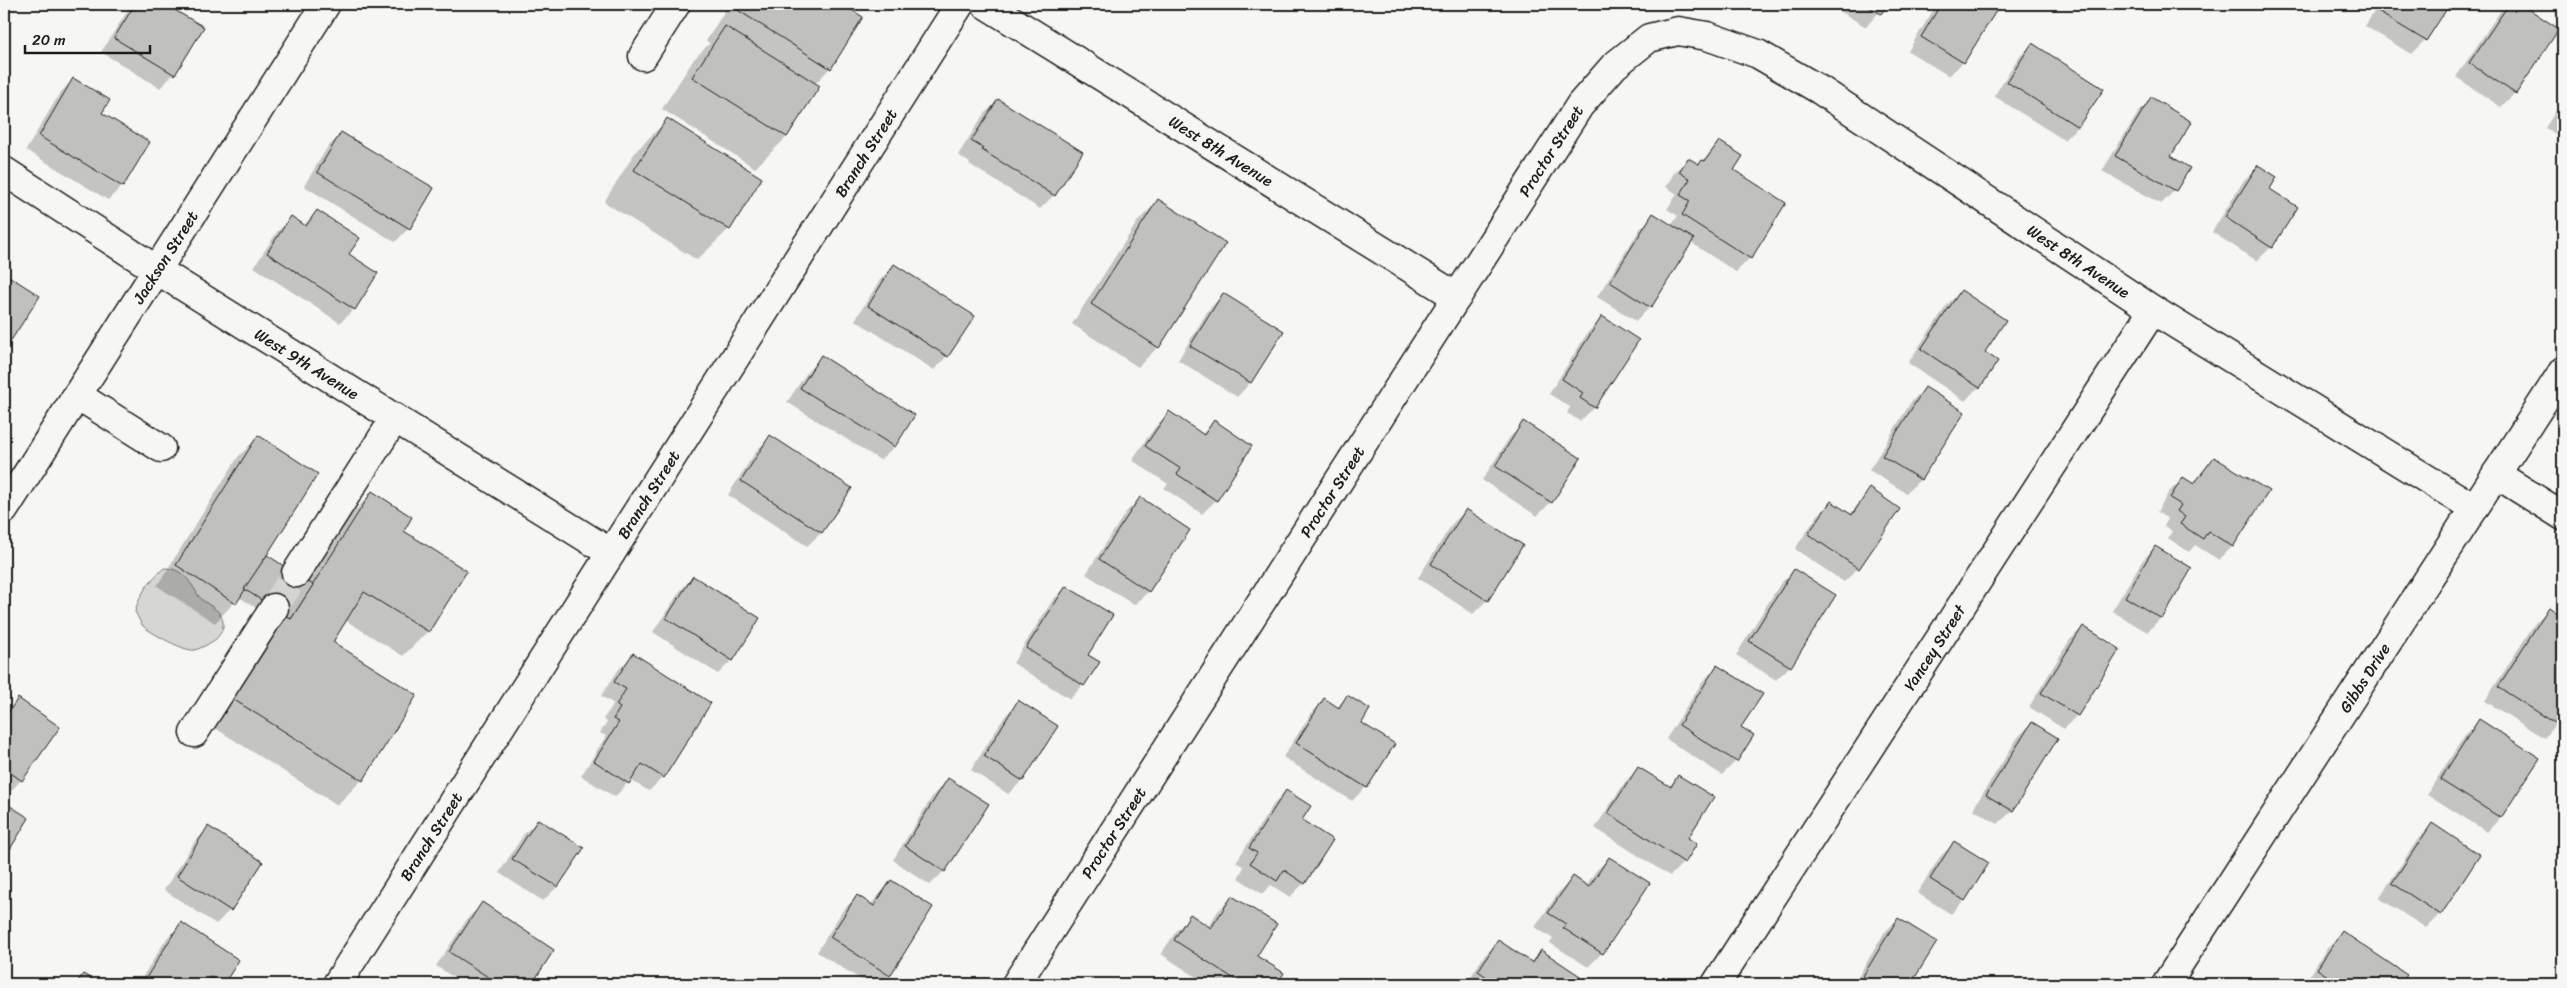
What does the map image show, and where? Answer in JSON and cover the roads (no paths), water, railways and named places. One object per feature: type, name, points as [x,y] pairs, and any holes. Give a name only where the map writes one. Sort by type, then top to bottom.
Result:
[{"type":"street","name":"Jackson Street","points":[[4,510],[326,4]]},
{"type":"street","points":[[644,56],[676,4]]},
{"type":"street","name":"Branch Street","points":[[337,984],[960,4]]},
{"type":"street","name":"West 8th Avenue","points":[[985,4],[1457,297]]},
{"type":"street","name":"West 8th Avenue","points":[[1678,31],[1707,36],[1758,54],[1820,90],[2153,310],[2474,508]]},
{"type":"street","name":"Proctor Street","points":[[1016,984],[1580,105],[1614,66],[1649,38],[1678,31]]},
{"type":"street","name":"West 9th Avenue","points":[[4,172],[157,270],[611,553]]},
{"type":"street","name":"Yancey Street","points":[[1716,984],[2153,310]]},
{"type":"street","name":"Gibbs Drive","points":[[2166,984],[2563,371]]},
{"type":"street","points":[[77,394],[161,448]]},
{"type":"street","points":[[296,573],[395,418]]},
{"type":"street","points":[[2496,474],[2563,516]]},
{"type":"street","points":[[194,733],[274,608]]},
{"type":"tunnel","points":[[274,608],[296,573]]}]
